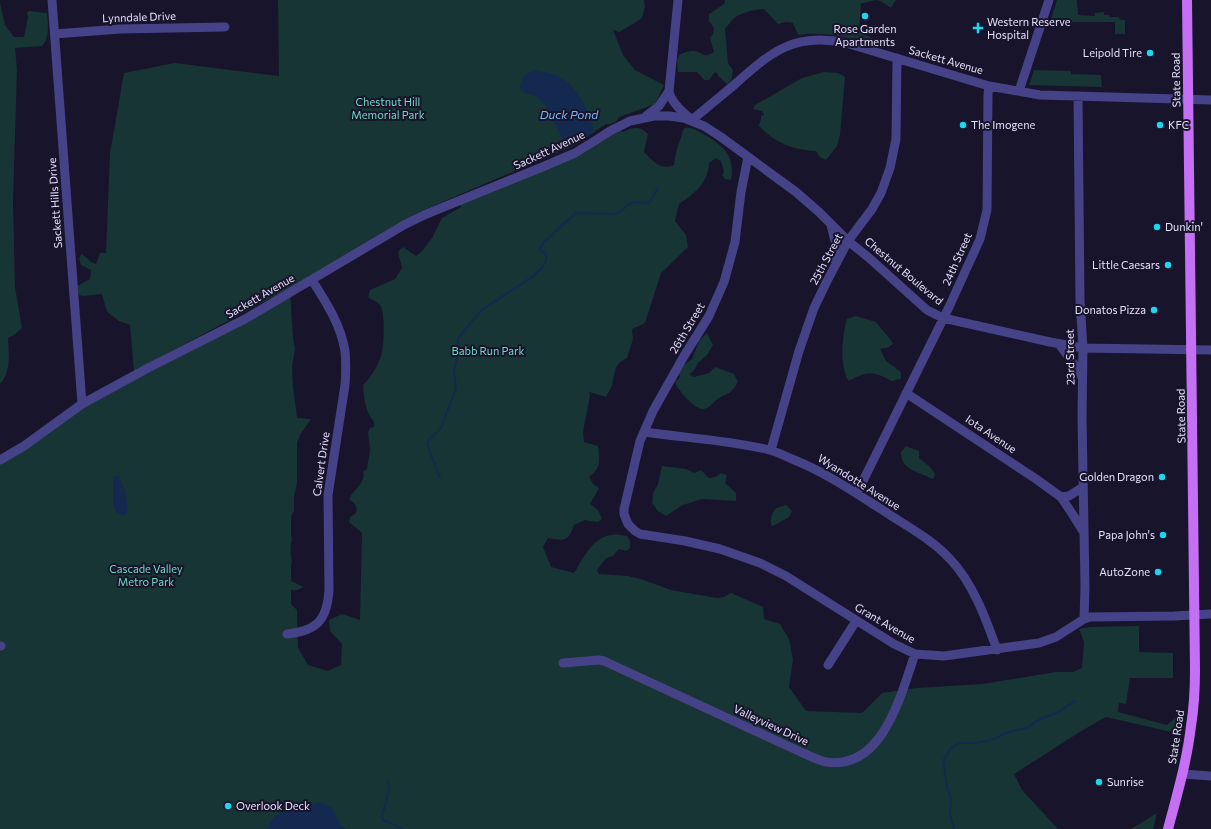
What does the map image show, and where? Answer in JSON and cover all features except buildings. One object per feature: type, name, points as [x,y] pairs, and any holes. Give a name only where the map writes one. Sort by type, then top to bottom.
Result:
[{"type":"main road","name":"State Road","points":[[1168,829],[1190,736],[1194,700],[1196,615],[1187,0]]},
{"type":"street","name":"Sackett Hills Drive","points":[[52,0],[82,404]]},
{"type":"street","points":[[678,0],[669,91],[670,98],[685,115],[692,120]]},
{"type":"street","points":[[1019,91],[1049,0]]},
{"type":"street","name":"Lynndale Drive","points":[[55,34],[120,29],[224,27]]},
{"type":"street","name":"Sackett Avenue","points":[[0,460],[24,446],[82,404],[148,368],[245,319],[364,248],[424,215],[551,164],[585,148],[620,126],[645,117],[670,116],[692,120],[771,54],[795,43],[816,39],[852,44],[989,86],[1040,95],[1211,100]]},
{"type":"street","name":"25th Street","points":[[771,450],[803,337],[817,302],[848,241],[872,208],[882,190],[890,168],[896,138],[897,58]]},
{"type":"street","name":"24th Street","points":[[857,493],[977,246],[987,211],[989,86]]},
{"type":"street","points":[[645,117],[659,106],[669,91]]},
{"type":"street","name":"23rd Street","points":[[1078,96],[1080,301],[1083,348],[1084,619]]},
{"type":"street","name":"Chestnut Boulevard","points":[[692,120],[720,136],[796,192],[848,241],[927,310],[943,318],[1058,344],[1083,348],[1211,350]]},
{"type":"street","name":"26th Street","points":[[625,504],[640,442],[644,432],[661,396],[709,316],[724,282],[735,242],[741,192],[748,157]]},
{"type":"street","points":[[830,223],[836,245],[835,266]]},
{"type":"street","name":"Calvert Drive","points":[[287,634],[312,628],[320,620],[328,605],[328,495],[345,385],[346,368],[342,339],[332,315],[312,280]]},
{"type":"street","points":[[1058,344],[1083,378]]},
{"type":"street","name":"Iota Avenue","points":[[906,393],[1061,497],[1074,514],[1084,532]]},
{"type":"street","name":"Wyandotte Avenue","points":[[644,432],[728,442],[771,450],[820,471],[857,493],[923,537],[950,559],[967,583],[978,603],[997,650]]},
{"type":"street","points":[[1061,497],[1069,496],[1083,487]]},
{"type":"street","name":"Grant Avenue","points":[[625,504],[624,514],[628,524],[640,534],[685,541],[720,549],[760,563],[786,576],[894,644],[915,654],[939,656],[1029,645],[1049,640],[1063,633],[1084,619]]},
{"type":"street","points":[[1084,619],[1211,614]]},
{"type":"street","points":[[828,665],[856,621]]},
{"type":"street","name":"Valleyview Drive","points":[[563,663],[599,660],[604,661],[803,753],[823,761],[838,762],[853,759],[863,753],[877,742],[885,732],[915,654]]},
{"type":"street","points":[[1182,774],[1211,776]]},
{"type":"green space","name":"Chestnut Hill Memorial Park","points":[[278,0],[644,0],[645,7],[642,18],[619,32],[613,30],[623,55],[635,70],[664,85],[655,104],[619,117],[614,123],[606,124],[573,146],[419,212],[284,291],[134,371],[130,325],[119,321],[107,312],[102,294],[84,296],[79,295],[77,286],[90,279],[91,270],[81,265],[79,258],[82,254],[91,262],[96,264],[100,253],[106,253],[110,153],[124,73],[175,63],[279,76]]},
{"type":"green space","points":[[725,0],[875,0],[861,3],[859,32],[872,39],[870,44],[826,34],[798,35],[793,23],[786,22],[778,24],[764,9],[757,10],[743,13],[736,17],[725,29],[728,63],[733,70],[732,78],[729,83],[727,84],[718,76],[717,72],[714,73],[709,80],[704,80],[697,72],[678,72],[677,60],[679,55],[691,51],[704,55],[714,52],[710,38],[713,34],[714,28],[709,21],[709,14],[724,4]]},
{"type":"green space","points":[[877,0],[896,0],[891,8]]},
{"type":"green space","points":[[1057,0],[1077,0],[1078,15],[1095,16],[1095,13],[1104,12],[1104,15],[1109,15],[1109,17],[1118,17],[1121,20],[1125,20],[1125,34],[1115,34],[1115,22],[1050,22]]},
{"type":"green space","points":[[0,3],[5,25],[14,37],[24,37],[28,17],[27,13],[29,11],[47,13],[48,26],[46,39],[42,46],[15,48],[17,70],[13,200],[15,287],[22,328],[8,338],[8,369],[0,384]]},
{"type":"green space","points":[[1034,70],[1071,71],[1071,74],[1101,75],[1102,87],[1029,85]]},
{"type":"green space","points":[[824,72],[838,73],[845,77],[840,135],[837,146],[826,160],[820,157],[816,151],[792,147],[772,137],[759,126],[761,116],[764,115],[762,111],[753,109],[755,105],[802,78]]},
{"type":"green space","points":[[617,127],[622,132],[635,128],[645,131],[648,134],[644,152],[657,164],[665,167],[674,165],[676,151],[684,129],[693,129],[714,140],[725,150],[731,163],[732,177],[731,180],[725,179],[722,175],[724,172],[721,161],[716,158],[709,163],[706,176],[695,192],[679,204],[675,221],[686,235],[688,247],[661,273],[645,323],[632,329],[633,339],[627,358],[617,366],[612,386],[606,397],[589,392],[590,395],[583,432],[584,442],[598,446],[599,460],[598,467],[589,477],[593,484],[599,488],[590,504],[598,510],[602,519],[598,522],[585,520],[574,525],[570,535],[565,539],[558,540],[548,538],[543,547],[551,567],[574,573],[594,544],[608,535],[617,534],[627,536],[630,541],[630,548],[626,551],[619,549],[613,556],[606,558],[597,570],[599,574],[628,576],[671,590],[717,598],[724,597],[731,593],[763,607],[764,619],[780,624],[789,639],[793,660],[789,687],[806,711],[862,713],[882,693],[917,688],[982,684],[1056,672],[1073,672],[1082,668],[1084,642],[1079,629],[1090,627],[1139,626],[1139,652],[1173,653],[1173,678],[1130,678],[1126,704],[1119,703],[1118,712],[1167,725],[1176,717],[1178,719],[1176,733],[1106,717],[1014,774],[1022,790],[1058,829],[321,829],[305,824],[306,806],[294,806],[297,829],[0,829],[0,460],[82,404],[290,292],[295,349],[292,366],[293,386],[297,418],[311,419],[300,435],[297,443],[297,483],[294,497],[294,511],[291,517],[291,581],[304,587],[297,590],[291,590],[291,604],[297,610],[298,648],[308,665],[328,671],[341,665],[342,644],[330,631],[329,620],[342,614],[360,620],[362,533],[349,522],[350,517],[355,514],[357,510],[355,504],[349,499],[363,480],[363,472],[367,469],[370,450],[368,433],[370,428],[374,427],[374,422],[367,409],[363,385],[378,364],[383,345],[383,313],[379,304],[368,297],[370,290],[395,279],[402,268],[398,252],[403,247],[416,256],[423,250],[432,238],[442,218],[461,207],[460,200],[540,168]]},
{"type":"green space","points":[[856,316],[876,322],[890,339],[893,344],[889,347],[880,349],[886,361],[901,372],[901,379],[891,381],[880,375],[865,374],[849,381],[844,368],[842,351],[847,319]]},
{"type":"green space","points":[[707,333],[713,345],[707,355],[698,363],[690,375],[694,377],[709,373],[715,367],[734,374],[738,382],[734,389],[704,409],[691,403],[679,390],[675,382],[680,377],[677,370],[692,359],[699,341]]},
{"type":"green space","points":[[906,446],[919,451],[919,458],[929,466],[935,474],[934,478],[932,479],[907,467],[902,458],[901,452]]},
{"type":"green space","points":[[662,466],[686,469],[694,473],[701,470],[709,478],[715,477],[721,473],[727,475],[725,483],[736,493],[736,501],[702,499],[683,505],[666,516],[658,511],[652,503],[653,493],[658,484]]},
{"type":"green space","points":[[786,505],[792,511],[789,517],[773,526],[771,525],[773,512],[776,508]]},
{"type":"green space","points":[[1157,813],[1153,829],[1131,829]]},
{"type":"water","name":"Duck Pond","points":[[534,70],[558,76],[573,87],[586,108],[592,123],[594,130],[589,136],[565,144],[545,104],[534,95],[521,91],[520,86],[524,76]]},
{"type":"water","points":[[118,476],[126,494],[127,513],[124,515],[117,514],[113,503],[113,478]]},
{"type":"water","points":[[321,802],[332,808],[340,824],[346,829],[266,829],[275,817],[283,812],[297,806],[307,810],[313,804]]},
{"type":"waterway","points":[[440,478],[427,442],[441,428],[456,388],[454,370],[457,359],[458,339],[482,310],[532,277],[542,268],[546,260],[546,254],[541,251],[540,248],[544,242],[576,213],[613,214],[620,212],[634,202],[649,203],[658,188]]},
{"type":"waterway","points":[[954,829],[950,815],[951,799],[947,786],[943,761],[951,748],[959,743],[976,743],[992,740],[1008,732],[1027,728],[1040,719],[1059,712],[1075,701]]},
{"type":"waterway","points":[[388,781],[389,790],[382,816],[383,820],[403,829]]},
{"type":"place","name":"Rose Garden Apartments","points":[[865,16]]},
{"type":"place","name":"Western Reserve Hospital","points":[[978,28]]},
{"type":"place","name":"Leipold Tire","points":[[1150,53]]},
{"type":"place","name":"The Imogene","points":[[963,125]]},
{"type":"place","name":"KFC","points":[[1160,125]]},
{"type":"place","name":"Dunkin'","points":[[1157,227]]},
{"type":"place","name":"Little Caesars","points":[[1168,265]]},
{"type":"place","name":"Donatos Pizza","points":[[1154,310]]},
{"type":"place","name":"Golden Dragon","points":[[1162,477]]},
{"type":"place","name":"Papa John's","points":[[1163,535]]},
{"type":"place","name":"AutoZone","points":[[1158,572]]},
{"type":"place","name":"Sunrise","points":[[1099,782]]},
{"type":"place","name":"Overlook Deck","points":[[228,806]]},
{"type":"park label","name":"Babb Run Park","points":[[488,351]]},
{"type":"park label","name":"Cascade Valley Metro Park","points":[[146,575]]}]
